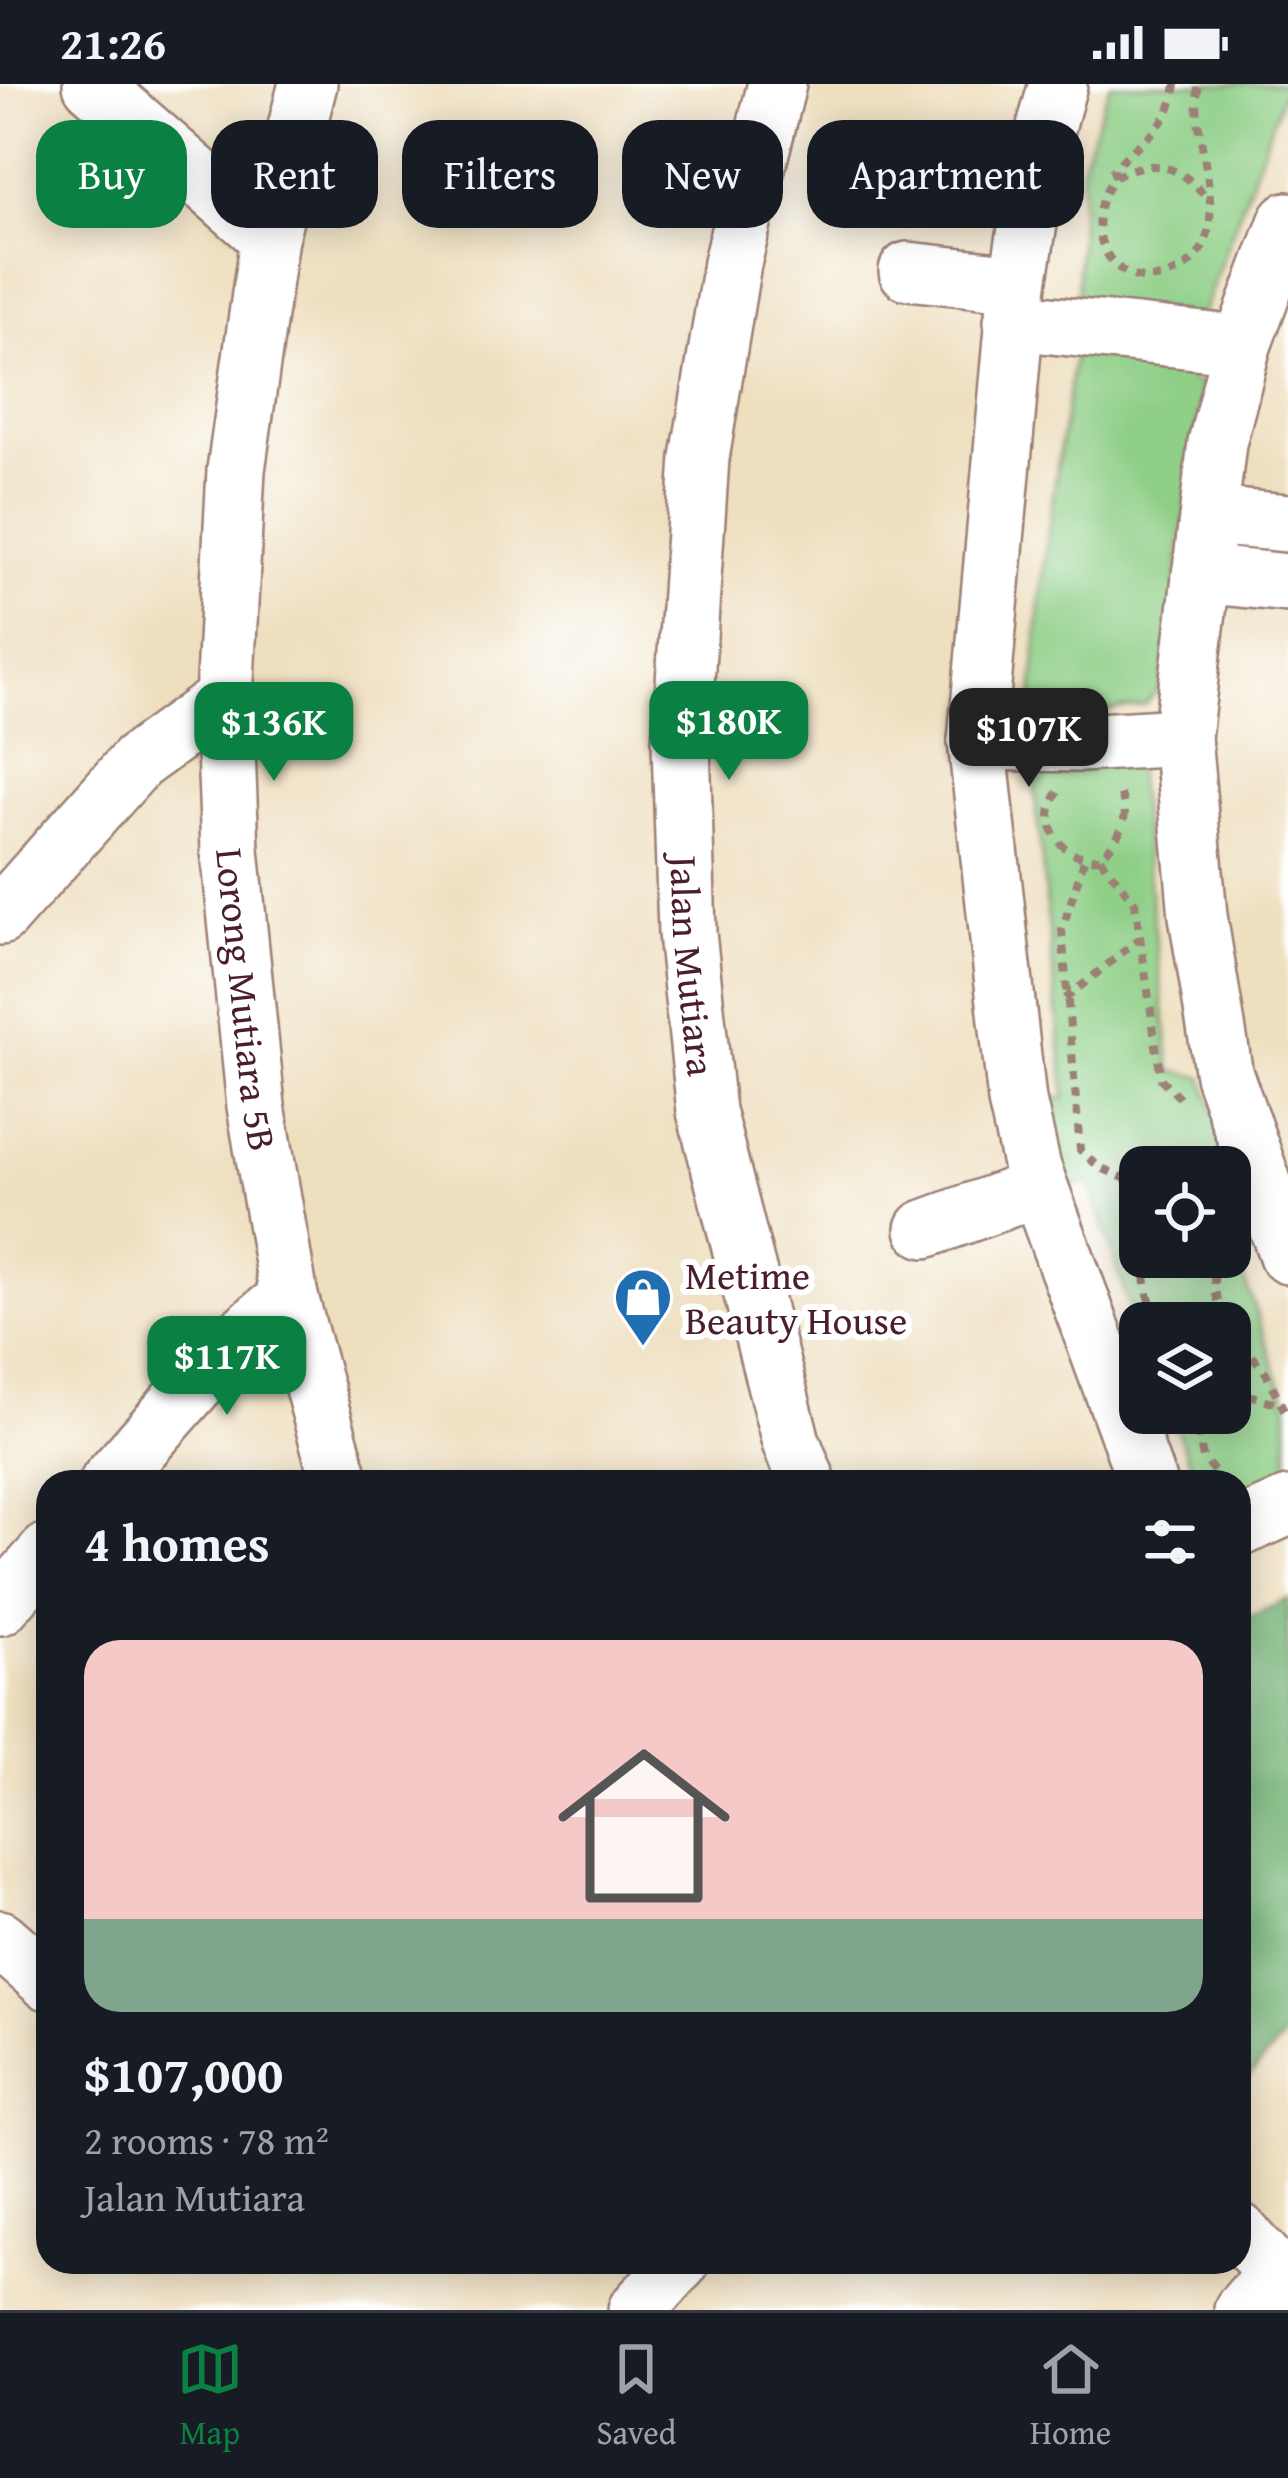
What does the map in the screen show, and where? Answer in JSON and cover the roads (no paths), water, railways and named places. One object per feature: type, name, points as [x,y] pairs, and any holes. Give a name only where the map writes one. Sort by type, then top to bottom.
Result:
[{"type":"street","points":[[92,84],[269,238]]},
{"type":"street","name":"Lorong Mutiara 5B","points":[[308,84],[269,238],[236,470],[224,699],[230,850],[256,1106],[289,1297],[337,1470]]},
{"type":"street","name":"Jalan Mutiara","points":[[777,84],[732,262],[700,458],[681,742],[687,933],[706,1111],[784,1469]]},
{"type":"street","points":[[1058,84],[1041,146],[1015,302],[977,742],[1017,1101],[1036,1188],[1142,1470]]},
{"type":"street","points":[[1288,221],[1243,345],[1217,443],[1182,737],[1207,990],[1224,1075],[1270,1154],[1288,1255]]},
{"type":"street","points":[[908,271],[1015,302],[1243,345]]},
{"type":"street","points":[[1209,516],[1288,523]]},
{"type":"street","points":[[1201,574],[1288,583]]},
{"type":"street","points":[[0,916],[137,762],[224,699]]},
{"type":"street","points":[[977,742],[1080,760],[1182,737]]},
{"type":"street","points":[[925,1229],[1036,1188]]},
{"type":"street","points":[[120,1470],[228,1347],[289,1297]]},
{"type":"street","points":[[1251,1523],[1288,1506]]},
{"type":"street","points":[[0,1606],[36,1566]]},
{"type":"street","points":[[0,1939],[36,1970]]},
{"type":"street","points":[[637,2310],[669,2274]]},
{"type":"place","name":"Metime Beauty House","points":[[643,1348]]}]
